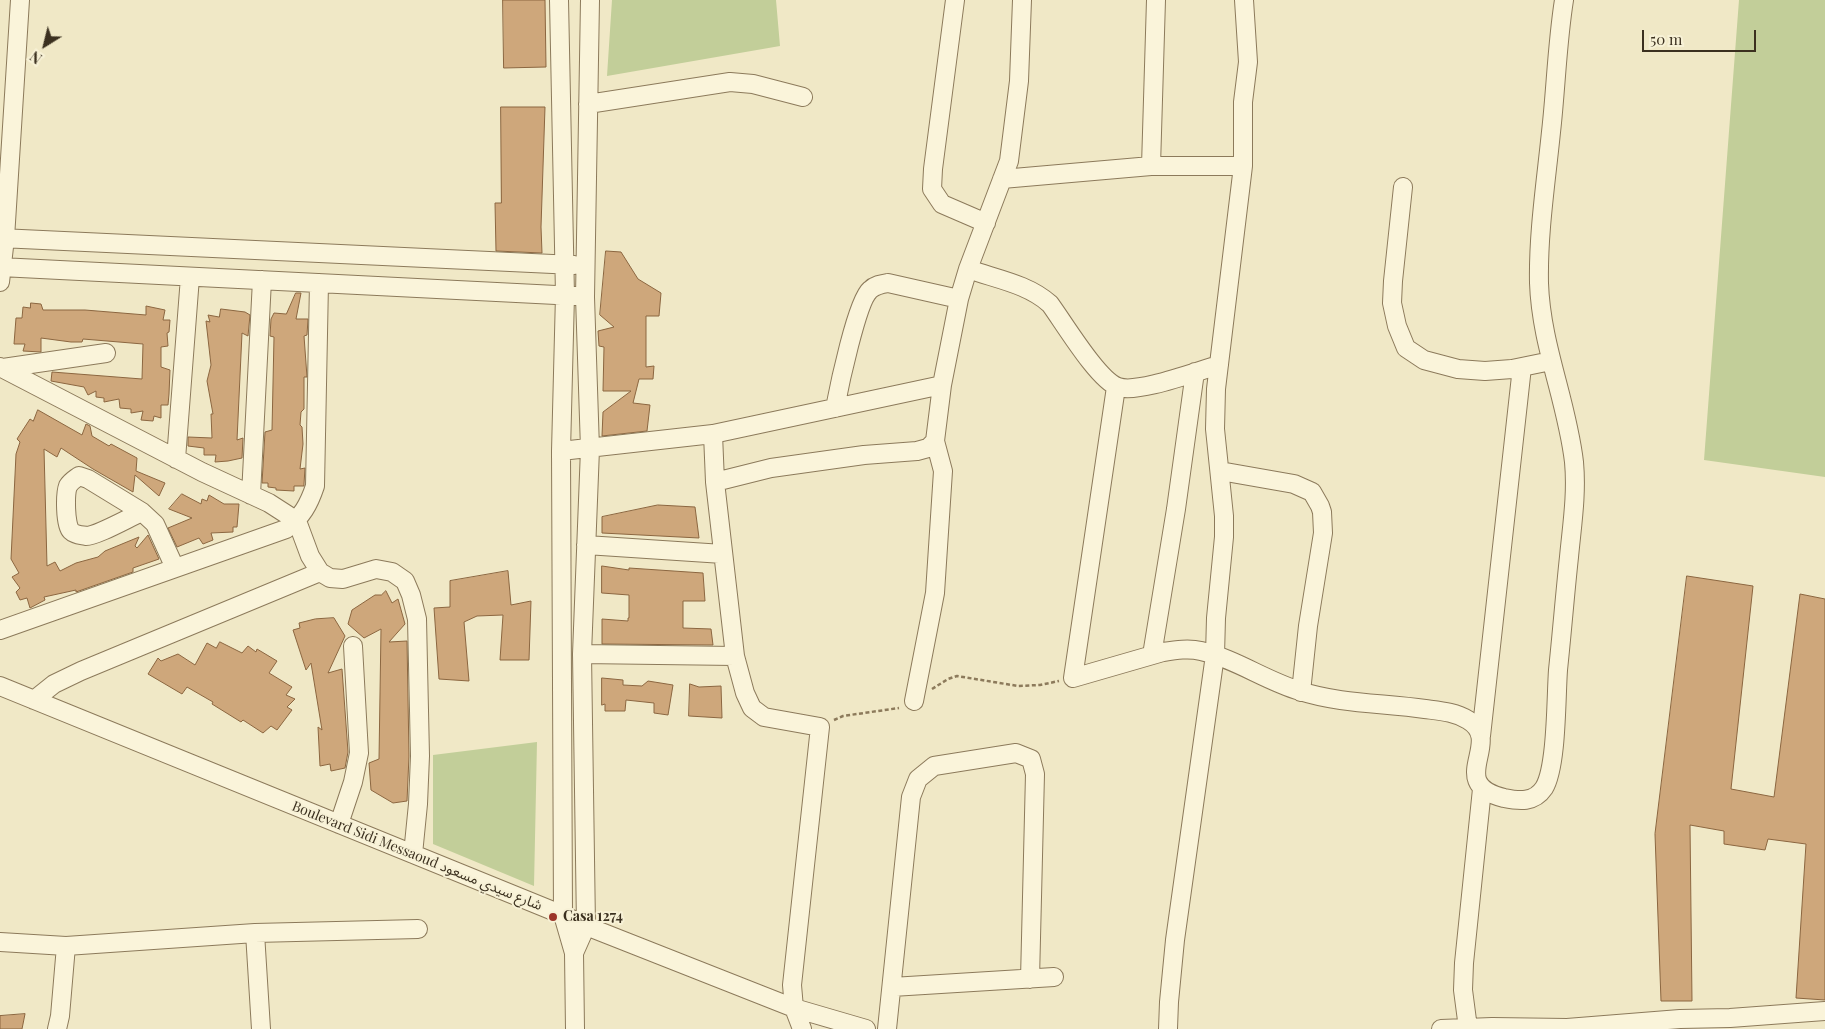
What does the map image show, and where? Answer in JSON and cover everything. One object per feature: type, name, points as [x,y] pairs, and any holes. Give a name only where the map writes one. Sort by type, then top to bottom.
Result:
[{"type":"street","points":[[20,0],[5,150],[1,272],[262,280],[585,297]]},
{"type":"street","points":[[559,0],[565,295],[561,451],[563,915],[574,953],[574,1029]]},
{"type":"street","points":[[574,953],[586,926],[582,654],[590,448],[585,266],[590,0]]},
{"type":"street","points":[[955,0],[932,189],[942,204],[986,223]]},
{"type":"street","points":[[914,701],[936,584],[943,470],[934,441],[942,386],[968,269],[1009,161],[1019,81],[1022,0]]},
{"type":"street","points":[[1151,166],[1156,0]]},
{"type":"street","points":[[1168,1029],[1175,940],[1215,656],[1216,618],[1224,537],[1215,429],[1216,389],[1244,166],[1243,102],[1248,62],[1244,0]]},
{"type":"street","points":[[1522,367],[1476,774],[1477,782],[1482,789],[1493,795],[1519,801],[1531,800],[1538,795],[1545,787],[1550,768],[1575,494],[1574,465],[1569,430],[1542,322],[1540,300],[1540,261],[1564,0]]},
{"type":"street","points":[[588,104],[730,82],[753,84],[803,96]]},
{"type":"street","points":[[1002,179],[1151,166],[1244,166]]},
{"type":"street","points":[[1403,187],[1392,303],[1397,326],[1406,348],[1424,360],[1458,369],[1486,371],[1551,362]]},
{"type":"street","points":[[2,238],[585,266]]},
{"type":"street","points":[[968,269],[1029,289],[1044,298],[1092,363],[1107,380],[1116,386],[1132,389],[1219,365]]},
{"type":"street","points":[[176,459],[190,277]]},
{"type":"street","points":[[251,495],[262,280]]},
{"type":"street","points":[[0,630],[286,529],[296,522],[309,505],[314,486],[319,283]]},
{"type":"street","points":[[835,408],[864,298],[870,290],[878,285],[888,283],[960,299]]},
{"type":"street","points":[[2,368],[106,352]]},
{"type":"street","points":[[2,368],[176,459],[269,503],[296,522],[310,556],[320,572],[330,578],[343,579],[376,569],[392,572],[405,581],[411,595],[417,619],[420,756],[413,854]]},
{"type":"street","points":[[1152,654],[1176,509],[1195,372]]},
{"type":"street","points":[[561,451],[713,434],[942,386]]},
{"type":"street","points":[[1116,386],[1073,678],[1152,654],[1178,650],[1200,650],[1301,692],[1346,700],[1449,712],[1470,721],[1478,728],[1481,736]]},
{"type":"street","points":[[713,434],[715,482],[735,656],[745,693],[752,708],[764,717],[820,727],[792,986],[794,1008],[802,1029]]},
{"type":"street","points":[[715,482],[771,468],[864,455],[917,451],[928,448],[934,441]]},
{"type":"street","points":[[1220,471],[1294,484],[1312,492],[1320,506],[1323,532],[1308,626],[1301,692]]},
{"type":"street","points":[[142,512],[155,524],[175,568]]},
{"type":"street","points":[[586,545],[723,554]]},
{"type":"street","points":[[34,700],[54,684],[81,671],[320,572]]},
{"type":"street","points":[[339,824],[353,782],[359,753],[353,646]]},
{"type":"street","points":[[582,654],[735,656]]},
{"type":"street","name":"Boulevard Sidi Messaoud شارع سيدي مسعود","points":[[0,686],[586,926],[794,1008],[866,1029]]},
{"type":"street","points":[[888,1029],[911,797],[918,779],[934,766],[1016,753],[1031,758],[1035,774],[1030,979]]},
{"type":"street","points":[[1468,1028],[1463,990],[1464,963],[1482,789]]},
{"type":"street","points":[[0,942],[66,946],[255,933],[418,929]]},
{"type":"street","points":[[255,933],[261,1029]]},
{"type":"street","points":[[57,1029],[60,1016],[66,946]]},
{"type":"street","points":[[892,987],[1054,977]]},
{"type":"street","points":[[1441,1029],[1567,1028],[1680,1024],[1730,1018],[1825,1011]]},
{"type":"path","points":[[820,727],[843,716],[892,709],[914,701],[952,676],[1030,687],[1073,678]]},
{"type":"green space","points":[[612,0],[776,0],[780,46],[607,76]]},
{"type":"green space","points":[[1739,0],[1825,0],[1825,477],[1704,460]]},
{"type":"green space","points":[[537,742],[534,886],[433,844],[433,755]]},
{"type":"building","points":[[503,0],[545,0],[546,67],[504,68]]},
{"type":"building","points":[[501,107],[545,107],[541,227],[542,253],[496,251],[495,203],[501,203]]},
{"type":"building","points":[[606,251],[621,252],[638,279],[661,293],[659,316],[646,316],[646,367],[654,366],[653,379],[639,379],[633,403],[650,405],[647,431],[602,436],[603,412],[631,391],[603,391],[604,347],[599,346],[598,331],[614,327],[600,315]]},
{"type":"building","points":[[296,293],[301,293],[296,319],[308,319],[307,335],[304,336],[307,377],[304,377],[304,409],[301,412],[300,425],[302,427],[303,444],[300,469],[305,468],[304,486],[294,486],[294,491],[276,490],[276,488],[268,487],[268,483],[262,483],[265,432],[272,430],[274,337],[270,336],[271,319],[274,313],[286,314]]},
{"type":"building","points":[[31,303],[41,304],[43,310],[85,310],[146,315],[146,306],[165,310],[163,320],[170,320],[169,332],[167,333],[168,346],[161,347],[161,367],[170,370],[168,405],[161,405],[161,418],[154,416],[153,421],[141,420],[143,411],[131,413],[131,409],[120,408],[119,399],[104,402],[104,398],[96,397],[96,391],[88,395],[84,387],[51,381],[52,372],[142,379],[143,344],[83,339],[82,342],[71,342],[41,338],[41,352],[23,351],[25,344],[14,344],[16,318],[22,318],[23,307],[30,308]]},
{"type":"building","points":[[221,309],[245,312],[250,315],[248,336],[242,333],[237,440],[243,438],[242,458],[215,462],[216,455],[204,455],[204,448],[188,446],[188,437],[212,438],[211,414],[213,414],[207,381],[211,365],[206,321],[210,322],[208,315],[219,317]]},
{"type":"building","points":[[38,410],[82,435],[86,424],[90,426],[92,436],[109,446],[111,444],[137,458],[136,471],[165,483],[159,496],[135,475],[133,492],[61,448],[57,457],[44,449],[47,566],[55,562],[60,571],[76,563],[98,557],[105,551],[139,537],[135,546],[137,548],[148,535],[159,559],[133,568],[133,572],[76,592],[76,590],[44,597],[45,600],[30,608],[27,598],[20,600],[16,592],[20,588],[12,577],[19,573],[11,559],[16,454],[20,442],[17,439],[30,419],[33,421]]},
{"type":"building","points":[[182,494],[201,504],[202,499],[207,501],[209,495],[224,504],[239,504],[237,527],[233,527],[233,532],[211,533],[213,540],[203,544],[199,538],[177,547],[168,528],[192,518],[169,509]]},
{"type":"building","points":[[658,505],[695,507],[699,538],[602,533],[602,517]]},
{"type":"building","points":[[602,566],[629,570],[629,568],[703,573],[705,601],[683,601],[683,628],[711,629],[713,645],[602,644],[602,619],[628,621],[629,595],[602,593]]},
{"type":"building","points":[[508,571],[511,605],[531,601],[529,660],[500,660],[503,615],[477,616],[464,622],[469,681],[439,679],[434,608],[450,607],[450,581]]},
{"type":"building","points":[[1687,576],[1753,586],[1731,789],[1774,797],[1800,594],[1825,599],[1825,1000],[1796,998],[1806,844],[1768,839],[1765,850],[1724,844],[1724,831],[1690,825],[1692,1001],[1661,1001],[1655,834]]},
{"type":"building","points":[[386,591],[392,603],[398,599],[405,624],[389,642],[407,641],[409,756],[407,801],[393,803],[371,790],[369,763],[379,759],[381,629],[364,638],[348,624],[352,610],[375,595],[381,595]]},
{"type":"building","points":[[334,618],[345,636],[328,673],[342,669],[348,752],[345,768],[331,771],[330,764],[320,766],[318,727],[322,730],[311,663],[306,670],[293,630],[300,628],[299,623],[315,619]]},
{"type":"building","points":[[220,642],[242,653],[248,646],[256,652],[257,649],[277,661],[269,673],[292,687],[286,695],[295,699],[287,707],[292,710],[277,730],[271,726],[263,733],[243,720],[241,722],[212,704],[213,702],[187,687],[182,694],[148,674],[158,658],[161,661],[178,654],[195,665],[207,643],[216,648]]},
{"type":"building","points":[[602,678],[623,680],[623,685],[642,686],[648,681],[673,685],[668,715],[654,713],[654,703],[626,700],[625,711],[605,711],[605,704],[602,705]]},
{"type":"building","points":[[690,684],[699,687],[721,686],[722,718],[689,716]]},
{"type":"building","points":[[25,1014],[22,1029],[0,1029],[0,1016]]},
{"type":"place","name":"Casa 1274","points":[[553,917]]}]
